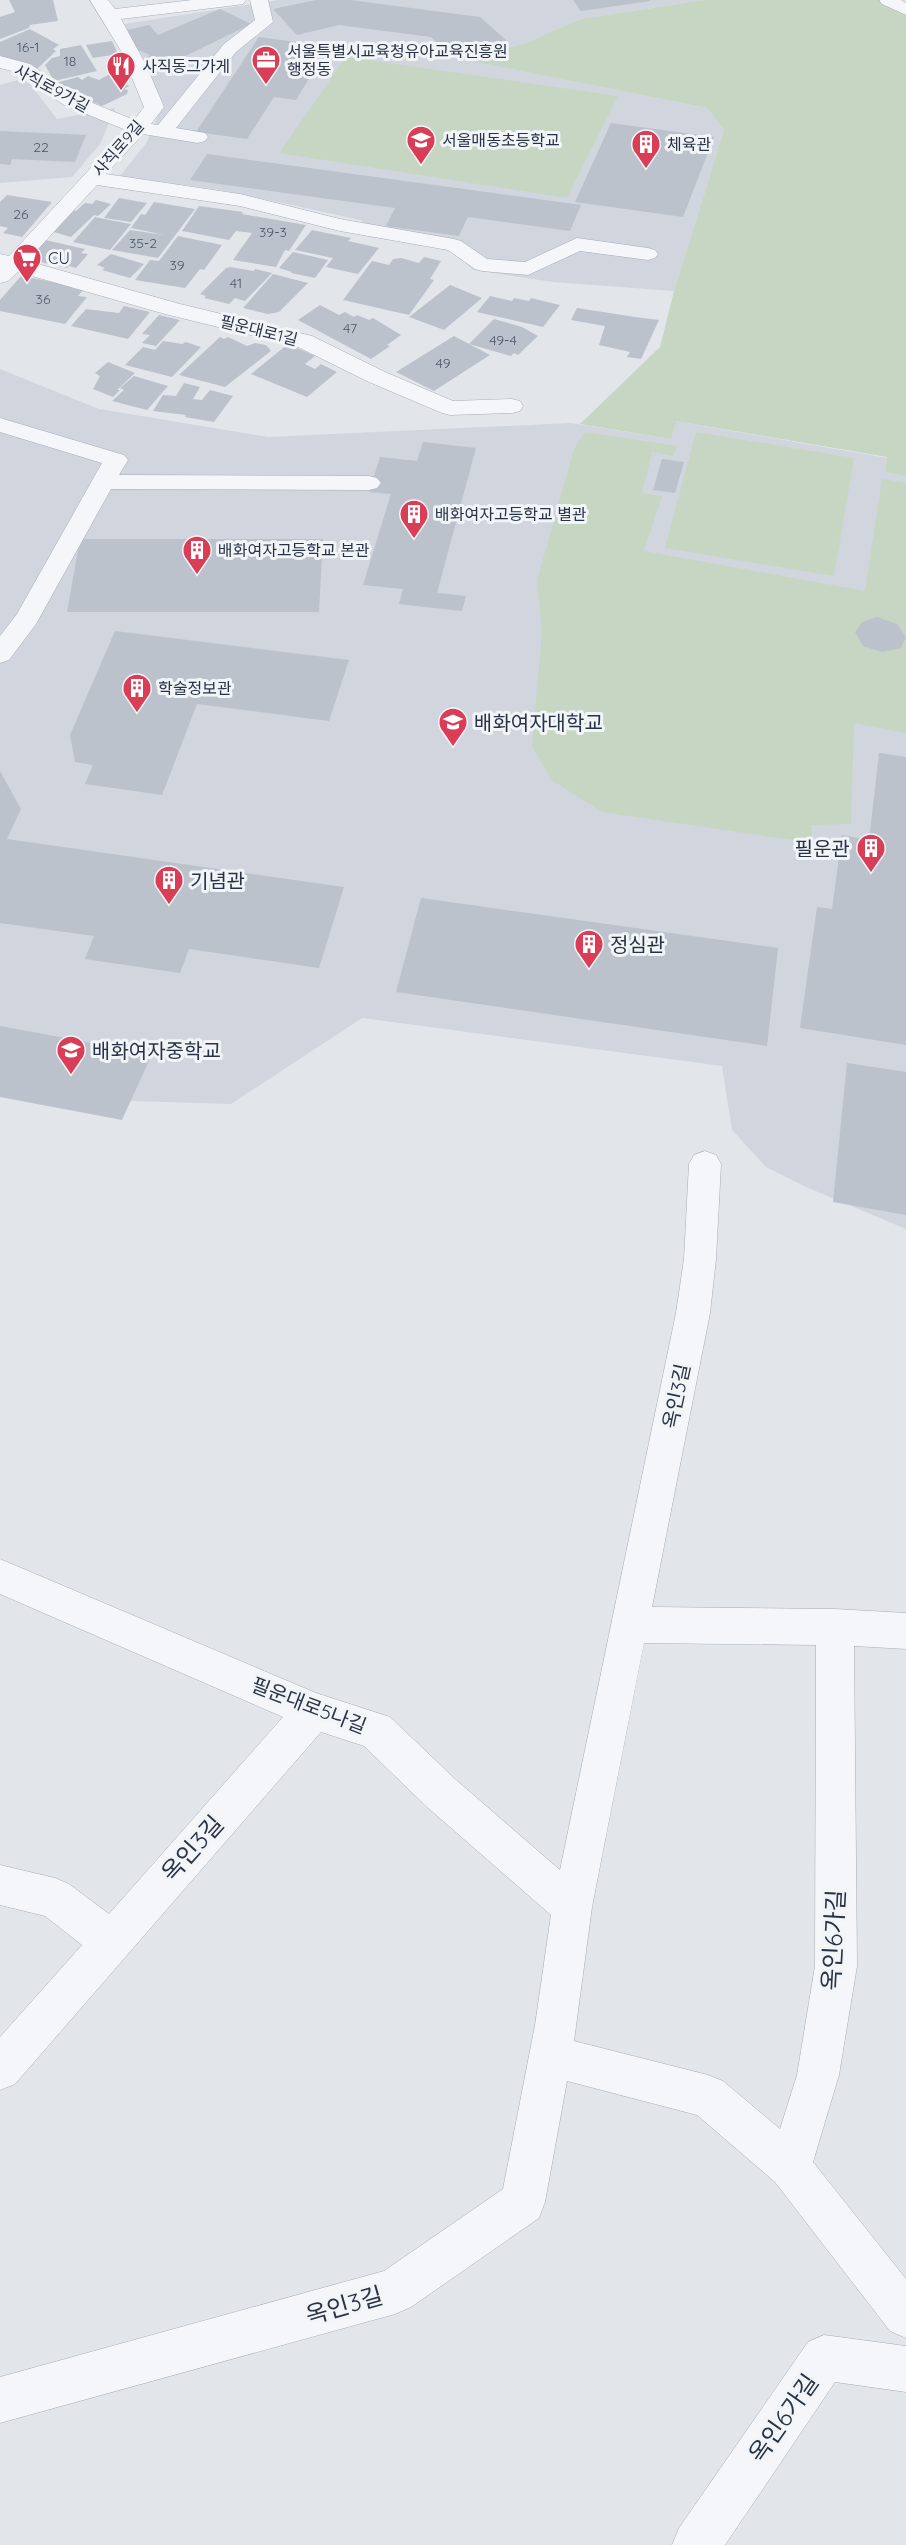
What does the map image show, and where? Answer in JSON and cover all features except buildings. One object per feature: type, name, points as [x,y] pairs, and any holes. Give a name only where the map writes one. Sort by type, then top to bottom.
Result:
[{"type":"street","name":"사직로9길","points":[[4,267],[92,178],[138,128],[154,106],[145,81],[105,8],[237,0]]},
{"type":"street","points":[[163,132],[230,48],[264,22],[259,0]]},
{"type":"street","points":[[888,0],[906,10]]},
{"type":"street","name":"사직로9가길","points":[[0,62],[23,68],[70,101],[138,128],[198,137]]},
{"type":"street","points":[[92,178],[240,200],[340,225],[454,244],[482,265],[528,269],[577,244],[648,255]]},
{"type":"street","name":"필운대로1길","points":[[4,267],[304,340],[377,377],[450,408],[510,406]]},
{"type":"street","points":[[0,425],[116,459],[27,618],[0,654]]},
{"type":"street","points":[[102,482],[369,483]]},
{"type":"street","name":"옥인3길","points":[[0,2400],[396,2291],[523,2202],[551,2056],[572,1907],[693,1313],[700,1259],[705,1164]]},
{"type":"street","name":"필운대로5나길","points":[[0,1575],[314,1711],[376,1731],[441,1793],[572,1907]]},
{"type":"street","points":[[629,1625],[835,1627],[906,1631]]},
{"type":"street","name":"옥인6가길","points":[[790,2167],[818,2074],[837,1966],[835,1627]]},
{"type":"street","name":"옥인3길","points":[[0,2069],[314,1711]]},
{"type":"street","points":[[0,1885],[55,1898],[110,1941]]},
{"type":"street","points":[[551,2056],[708,2096],[790,2167],[906,2315]]},
{"type":"street","name":"옥인6가길","points":[[696,2545],[824,2358],[906,2369]]},
{"type":"shaded area","name":"서울매동초등학교","points":[[279,0],[704,0],[580,19],[526,43],[463,59],[707,108],[724,130],[674,291],[553,282],[473,270],[445,243],[368,227],[361,220],[221,190],[120,176],[147,142],[163,103],[124,24]]},
{"type":"shaded area","points":[[25,78],[57,119],[115,108],[100,144],[72,177],[0,183],[0,85]]},
{"type":"shaded area","name":"배화여자대학교","points":[[0,369],[99,409],[268,437],[571,423],[671,439],[675,421],[887,458],[885,472],[906,476],[906,1229],[806,1187],[766,1167],[732,1130],[722,1066],[362,1018],[231,1104],[0,1097]]},
{"type":"green space","points":[[704,0],[890,0],[906,7],[906,476],[885,472],[887,457],[676,421],[671,439],[580,424],[660,347],[674,291],[724,130],[707,108],[461,59],[526,43],[580,19]]},
{"type":"green space","points":[[346,57],[618,96],[567,198],[279,153]]},
{"type":"green space","points":[[585,432],[677,446],[673,456],[652,452],[642,493],[662,496],[644,551],[865,591],[882,479],[906,483],[906,733],[854,723],[851,824],[811,825],[813,843],[602,812],[553,781],[532,747],[542,632],[537,581],[574,449]]},
{"type":"green space","points":[[696,432],[854,458],[834,576],[665,548]]},
{"type":"place","name":"서울특별시교육청유아교육진흥원 행정동","points":[[266,86]]},
{"type":"place","name":"사직동그가게","points":[[121,92]]},
{"type":"place","name":"서울매동초등학교","points":[[421,166]]},
{"type":"place","name":"체육관","points":[[646,170]]},
{"type":"place","name":"CU","points":[[27,284]]},
{"type":"place","name":"배화여자고등학교 별관","points":[[414,540]]},
{"type":"place","name":"배화여자고등학교 본관","points":[[197,576]]},
{"type":"place","name":"학술정보관","points":[[137,714]]},
{"type":"place","name":"배화여자대학교","points":[[453,748]]},
{"type":"place","name":"필운관","points":[[871,874]]},
{"type":"place","name":"기념관","points":[[169,906]]},
{"type":"place","name":"정심관","points":[[589,970]]},
{"type":"place","name":"배화여자중학교","points":[[71,1076]]}]
